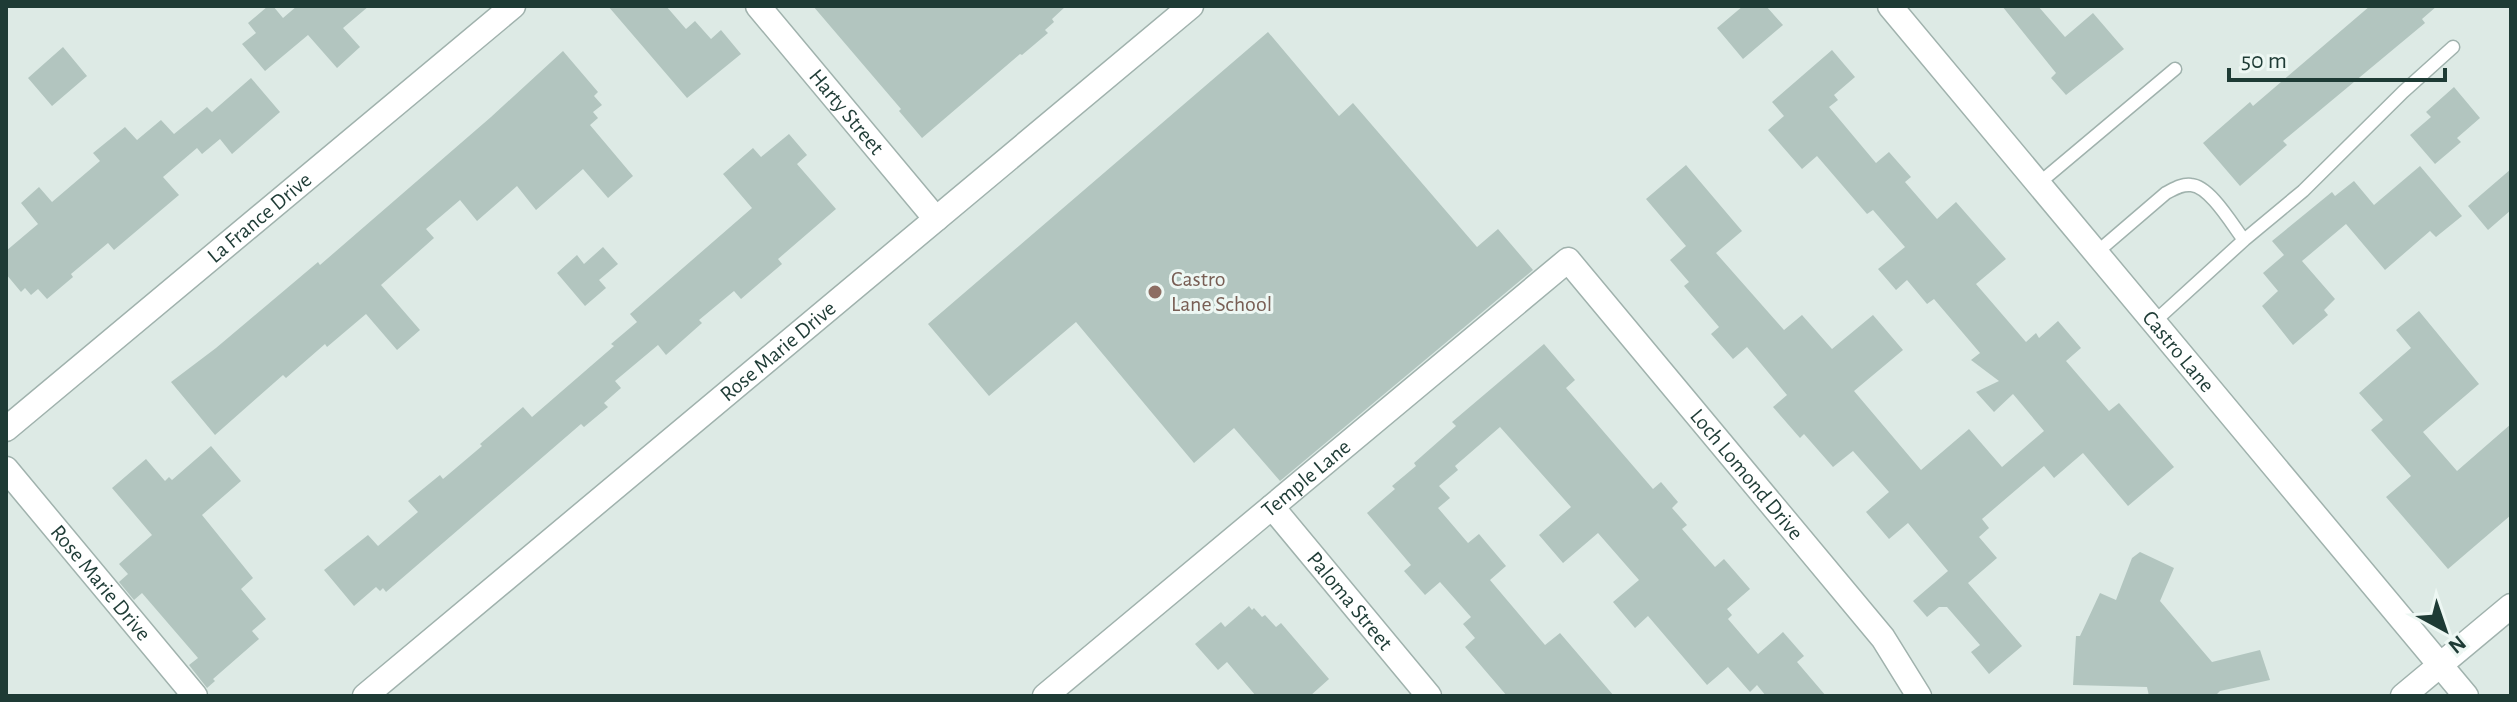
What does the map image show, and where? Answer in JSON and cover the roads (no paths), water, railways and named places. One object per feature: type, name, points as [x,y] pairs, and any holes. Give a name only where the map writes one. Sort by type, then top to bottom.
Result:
[{"type":"street","name":"La France Drive","points":[[6,429],[513,6]]},
{"type":"street","name":"Harty Street","points":[[758,6],[936,219]]},
{"type":"street","name":"Rose Marie Drive","points":[[365,696],[1191,6]]},
{"type":"street","name":"Castro Lane","points":[[1890,6],[2466,696]]},
{"type":"street","name":"Temple Lane","points":[[1045,696],[1568,260]]},
{"type":"street","name":"Loch Lomond Drive","points":[[1568,260],[1883,638],[1919,696]]},
{"type":"street","name":"Rose Marie Drive","points":[[6,469],[195,696]]},
{"type":"street","name":"Paloma Street","points":[[1272,507],[1429,696]]},
{"type":"street","points":[[2403,696],[2511,606]]},
{"type":"lane","points":[[2154,322],[2303,191],[2453,47]]},
{"type":"lane","points":[[2038,184],[2175,69]]},
{"type":"lane","points":[[2096,253],[2166,193],[2187,184],[2204,190],[2244,240]]},
{"type":"place","name":"Castro Lane School","points":[[1155,292]]}]
